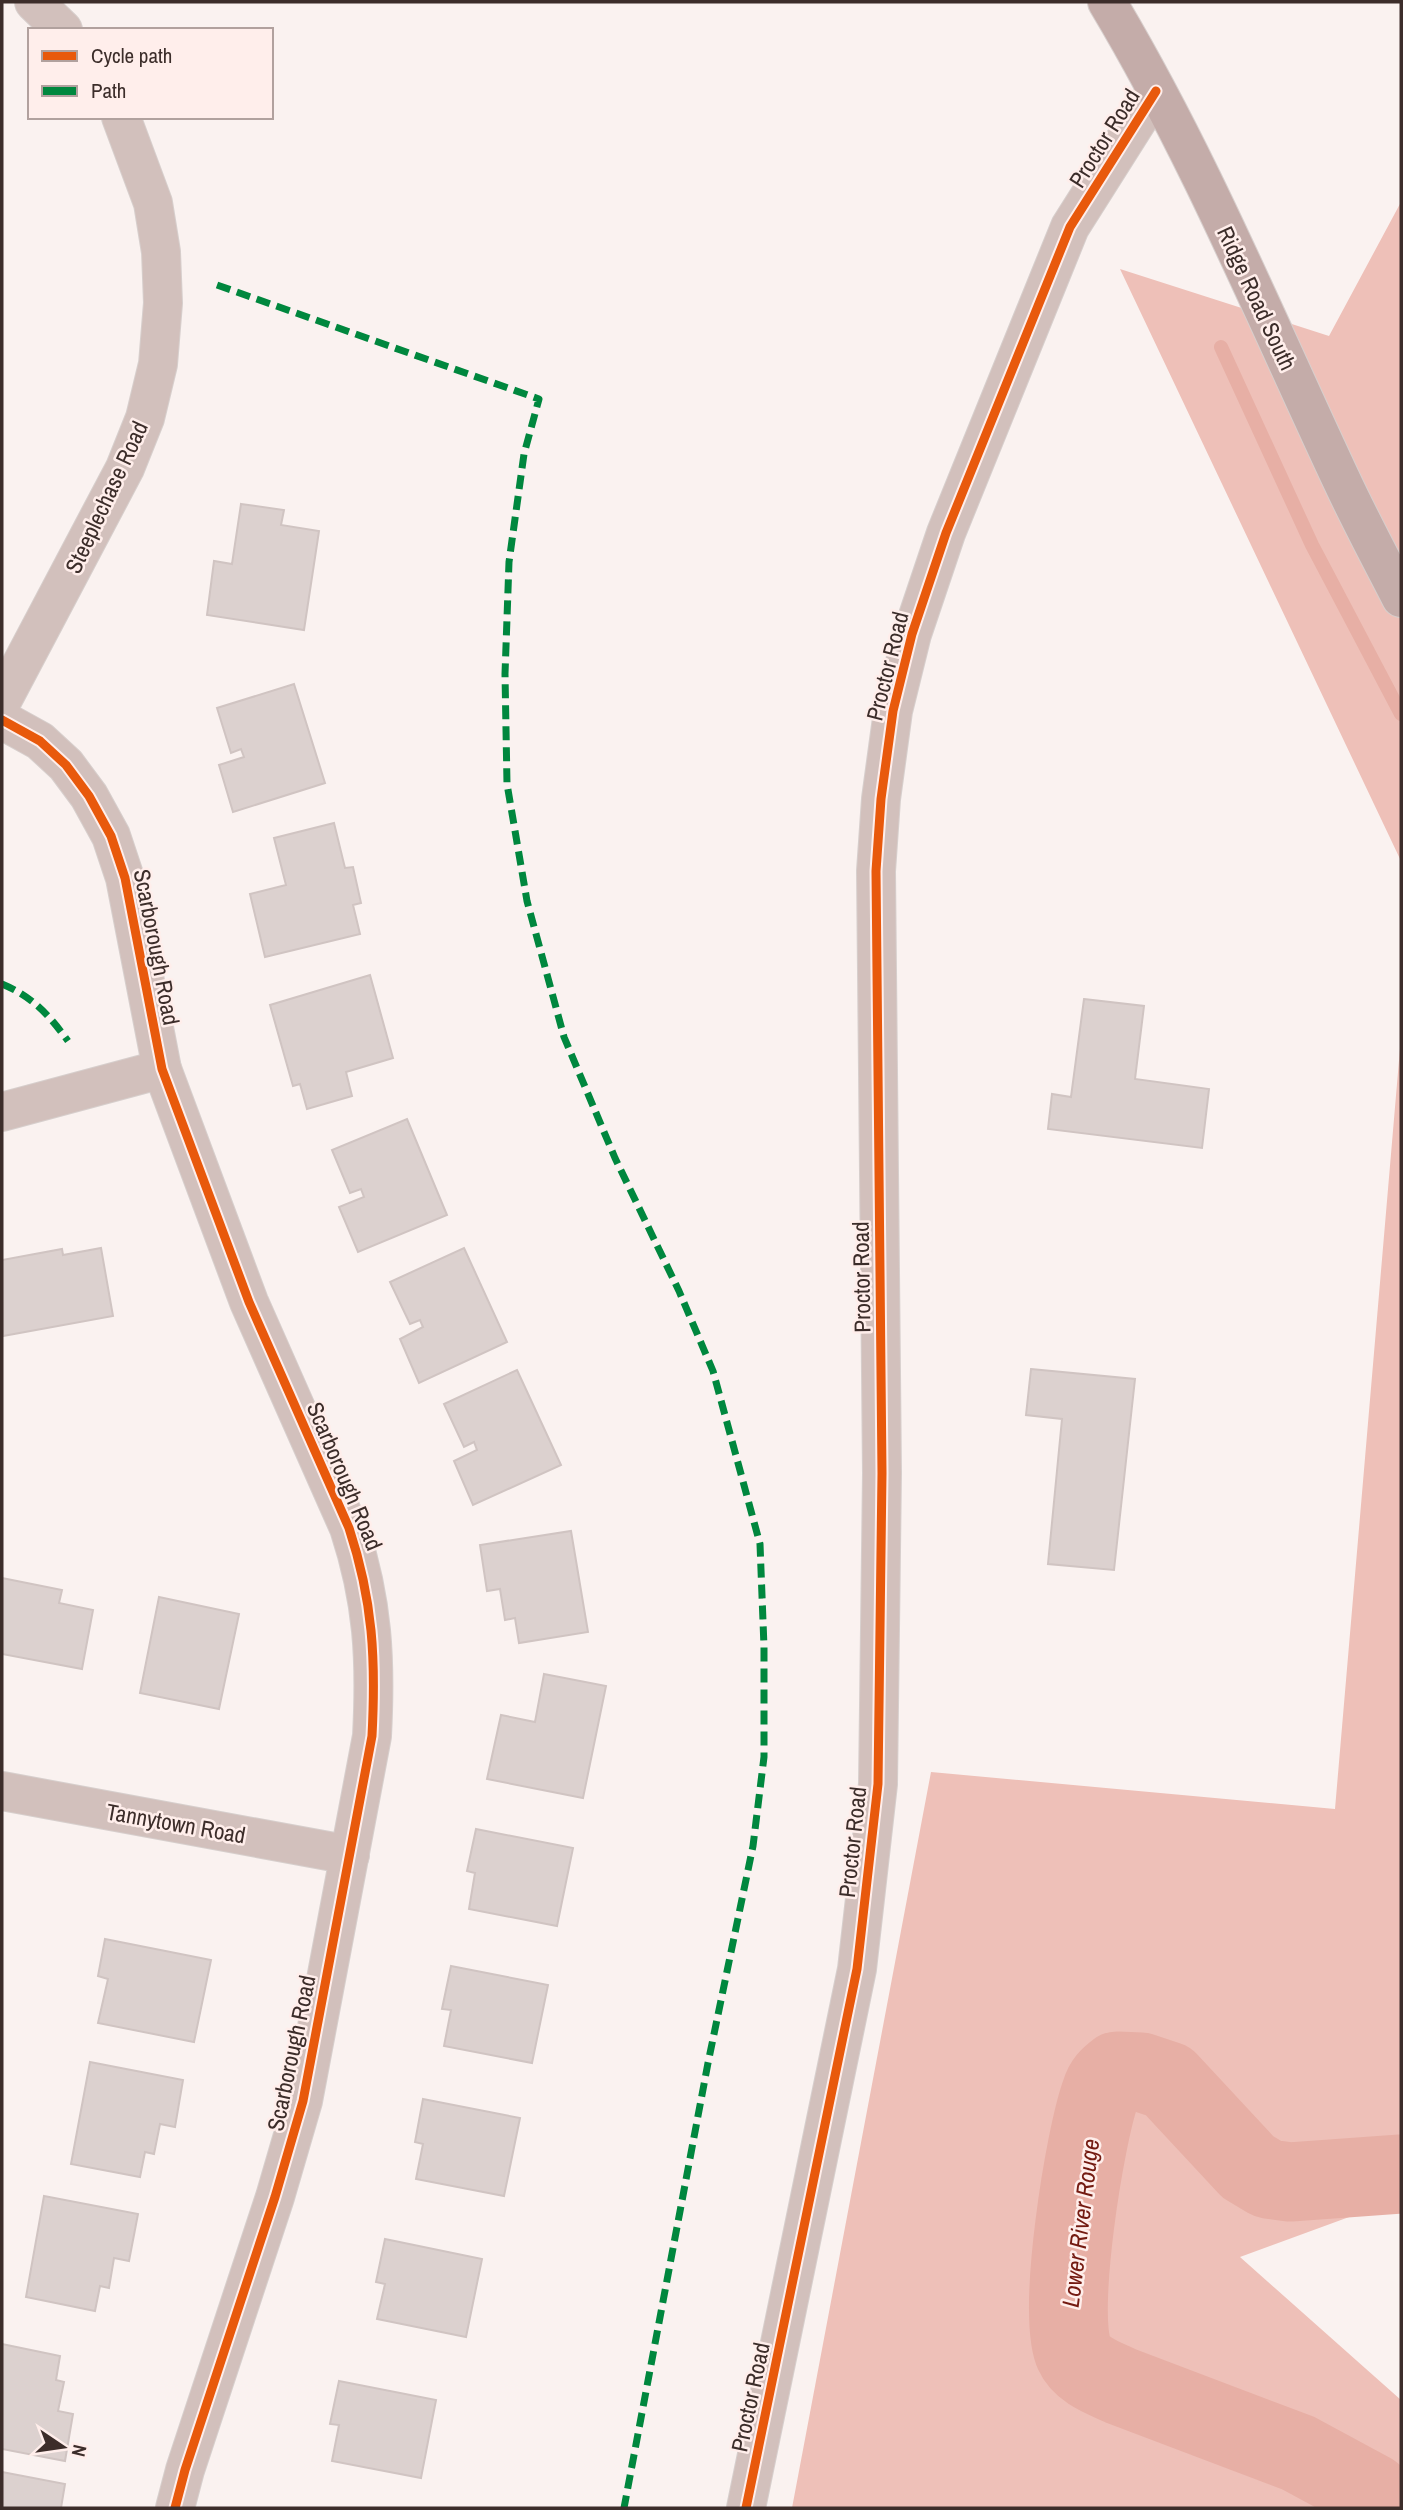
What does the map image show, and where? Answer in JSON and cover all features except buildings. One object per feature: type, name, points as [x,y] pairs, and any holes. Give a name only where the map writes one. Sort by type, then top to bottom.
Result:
[{"type":"main road","name":"Ridge Road South","points":[[1107,2],[1206,188],[1343,483],[1401,598]]},
{"type":"street","points":[[34,2],[62,28]]},
{"type":"street","name":"Proctor Road","points":[[746,2508],[858,1969],[878,1784],[882,1473],[876,871],[881,799],[893,710],[912,634],[946,533],[1070,227],[1156,92]]},
{"type":"street","name":"Steeplechase Road","points":[[2,701],[125,468],[145,418],[158,363],[163,303],[161,252],[153,203],[122,119]]},
{"type":"street","name":"Scarborough Road","points":[[2,720],[40,741],[66,765],[89,796],[111,836],[125,878],[162,1069],[249,1302],[349,1528],[362,1567],[372,1625],[375,1678],[372,1736],[303,2101],[175,2508]]},
{"type":"street","points":[[2,1112],[162,1069]]},
{"type":"street","name":"Tannytown Road","points":[[2,1791],[350,1854]]},
{"type":"shaded area","points":[[1401,202],[1401,861],[1120,269],[1329,336]]},
{"type":"shaded area","points":[[1401,1037],[1401,2198],[1240,2257],[1401,2400],[1401,2508],[792,2508],[931,1772],[1335,1809]]},
{"type":"waterway","points":[[1221,347],[1312,545],[1401,714]]},
{"type":"waterway","name":"Lower River Rouge","points":[[1390,2508],[1372,2493],[1298,2453],[1121,2386],[1094,2373],[1082,2365],[1074,2353],[1069,2333],[1068,2303],[1070,2265],[1087,2145],[1102,2088],[1117,2071],[1141,2072],[1168,2081],[1248,2167],[1268,2179],[1290,2182],[1401,2174]]},
{"type":"marked path","points":[[217,285],[539,399],[524,454],[509,562],[505,674],[507,784],[527,901],[564,1037],[615,1158],[679,1291],[713,1371],[760,1544],[764,1757],[753,1846],[708,2063],[624,2508]]},
{"type":"marked path","points":[[2,984],[40,1008],[68,1041]]},
{"type":"cycle path","points":[[746,2508],[857,1969],[878,1784],[882,1473],[876,871],[881,799],[893,711],[912,634],[946,533],[1070,227],[1156,91]]},
{"type":"cycle path","points":[[2,720],[40,741],[66,765],[89,796],[111,836],[125,878],[162,1069],[249,1302],[349,1528],[363,1580],[371,1630],[372,1736],[303,2101],[175,2508]]}]
